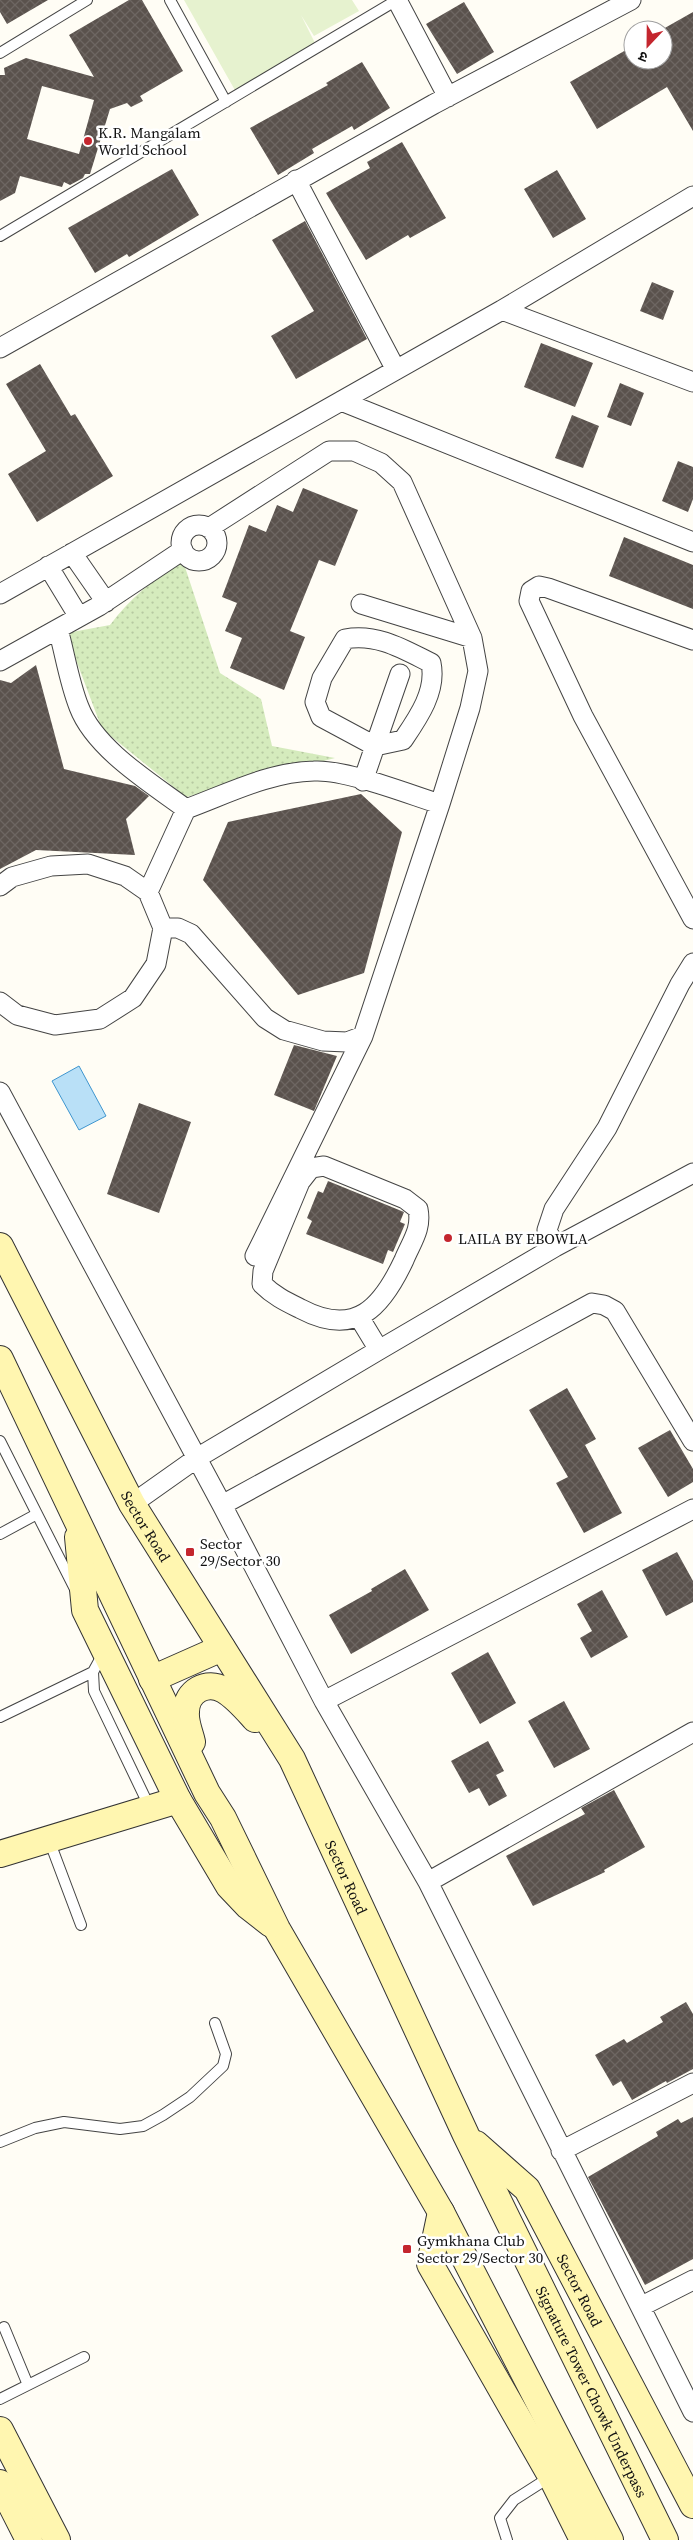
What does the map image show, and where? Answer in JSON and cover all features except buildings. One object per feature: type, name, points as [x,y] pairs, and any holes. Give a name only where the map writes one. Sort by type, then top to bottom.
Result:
[{"type":"main road","name":"Sector Road","points":[[0,1246],[132,1504],[292,1759],[466,2135],[527,2189],[693,2505]]},
{"type":"main road","points":[[0,1360],[206,1794],[223,1818],[277,1929],[441,2212],[610,2540]]},
{"type":"main road","points":[[76,1519],[85,1610],[99,1662],[229,1886],[248,1906],[277,1929]]},
{"type":"main road","points":[[152,1679],[222,1648]]},
{"type":"main road","points":[[206,1794],[186,1712],[188,1701],[193,1693],[201,1687],[214,1686],[225,1690],[292,1759]]},
{"type":"main road","points":[[0,1854],[178,1800]]},
{"type":"main road","name":"Signature Tower Chowk Underpass","points":[[466,2135],[664,2540]]},
{"type":"main road","points":[[441,2212],[430,2264],[551,2476],[583,2540]]},
{"type":"main road","points":[[0,2430],[57,2540]]},
{"type":"main road","points":[[0,2483],[29,2540]]},
{"type":"street","points":[[397,0],[448,97]]},
{"type":"street","points":[[0,348],[296,180],[631,0]]},
{"type":"street","points":[[296,180],[396,370]]},
{"type":"street","points":[[0,594],[502,310],[693,196]]},
{"type":"street","points":[[502,310],[693,382]]},
{"type":"street","points":[[341,401],[693,542]]},
{"type":"street","points":[[209,528],[329,452],[354,451],[381,463],[402,482],[472,638],[478,671],[470,708],[440,804],[363,1036],[255,1256]]},
{"type":"street","points":[[198,525],[209,528],[213,532],[217,543],[216,549],[208,558],[197,560],[191,558],[183,550],[181,539],[187,529],[198,525]]},
{"type":"street","points":[[0,661],[106,602],[183,550]]},
{"type":"street","points":[[72,553],[106,602]]},
{"type":"street","points":[[48,566],[79,617]]},
{"type":"street","points":[[693,640],[548,588],[539,586],[531,591],[529,601],[583,716],[693,919]]},
{"type":"street","points":[[361,604],[472,638]]},
{"type":"street","points":[[58,629],[79,708],[99,738],[126,764],[186,809]]},
{"type":"street","points":[[362,636],[398,646],[431,663],[433,675],[424,708],[403,740],[375,746],[321,717],[315,702],[322,678],[345,639],[362,636]]},
{"type":"street","points":[[363,781],[400,674]]},
{"type":"street","points":[[148,892],[186,809],[277,775],[316,770],[363,781],[440,804]]},
{"type":"street","points":[[0,886],[12,877],[51,866],[88,864],[125,876],[148,892],[163,928],[156,964],[133,998],[100,1019],[55,1025],[17,1015],[0,1002]]},
{"type":"street","points":[[163,928],[178,928],[191,934],[265,1018],[284,1030],[322,1041],[348,1042],[363,1036]]},
{"type":"street","points":[[555,1247],[548,1230],[554,1209],[607,1128],[680,984],[693,963]]},
{"type":"street","points":[[0,1092],[222,1505],[324,1701],[428,1882],[561,2151],[642,2306],[693,2412]]},
{"type":"street","points":[[324,1166],[405,1199],[418,1209],[421,1224],[391,1286],[377,1305],[360,1317],[336,1322],[315,1316],[272,1294],[262,1284],[263,1270],[300,1182],[311,1168],[324,1166]]},
{"type":"street","points":[[132,1504],[196,1458],[379,1350],[555,1247],[693,1173]]},
{"type":"street","points":[[222,1505],[592,1303],[604,1305],[615,1311],[693,1441]]},
{"type":"street","points":[[360,1317],[379,1350]]},
{"type":"street","points":[[324,1701],[693,1509]]},
{"type":"street","points":[[428,1882],[693,1732]]},
{"type":"street","points":[[561,2151],[693,2083]]},
{"type":"street","points":[[642,2306],[693,2280]]},
{"type":"lane","points":[[0,53],[87,0]]},
{"type":"lane","points":[[170,0],[226,102]]},
{"type":"lane","points":[[0,236],[397,0]]},
{"type":"lane","points":[[0,1441],[85,1610]]},
{"type":"lane","points":[[0,1534],[37,1514]]},
{"type":"lane","points":[[0,1717],[99,1662]]},
{"type":"lane","points":[[99,1662],[94,1691],[150,1808]]},
{"type":"lane","points":[[48,1839],[81,1925]]},
{"type":"lane","points":[[0,2142],[35,2128],[64,2122],[120,2129],[143,2126],[163,2115],[190,2097],[223,2066],[226,2054],[215,2023]]},
{"type":"lane","points":[[4,2327],[28,2385]]},
{"type":"lane","points":[[0,2399],[84,2357]]},
{"type":"lane","points":[[507,2540],[500,2518],[514,2500],[551,2476]]},
{"type":"green space","points":[[184,0],[352,0],[359,11],[314,36],[301,15],[316,45],[236,92]]},
{"type":"green space","points":[[183,561],[220,673],[261,699],[272,746],[335,758],[186,797],[102,729],[67,636],[72,632],[110,625],[144,589]]},
{"type":"water","points":[[79,1066],[106,1116],[79,1130],[52,1081]]},
{"type":"place","name":"K.R. Mangalam World School","points":[[88,141]]},
{"type":"place","name":"LAILA BY EBOWLA","points":[[448,1238]]},
{"type":"place","name":"Sector 29/Sector 30","points":[[190,1552]]},
{"type":"place","name":"Gymkhana Club Sector 29/Sector 30","points":[[407,2249]]}]
